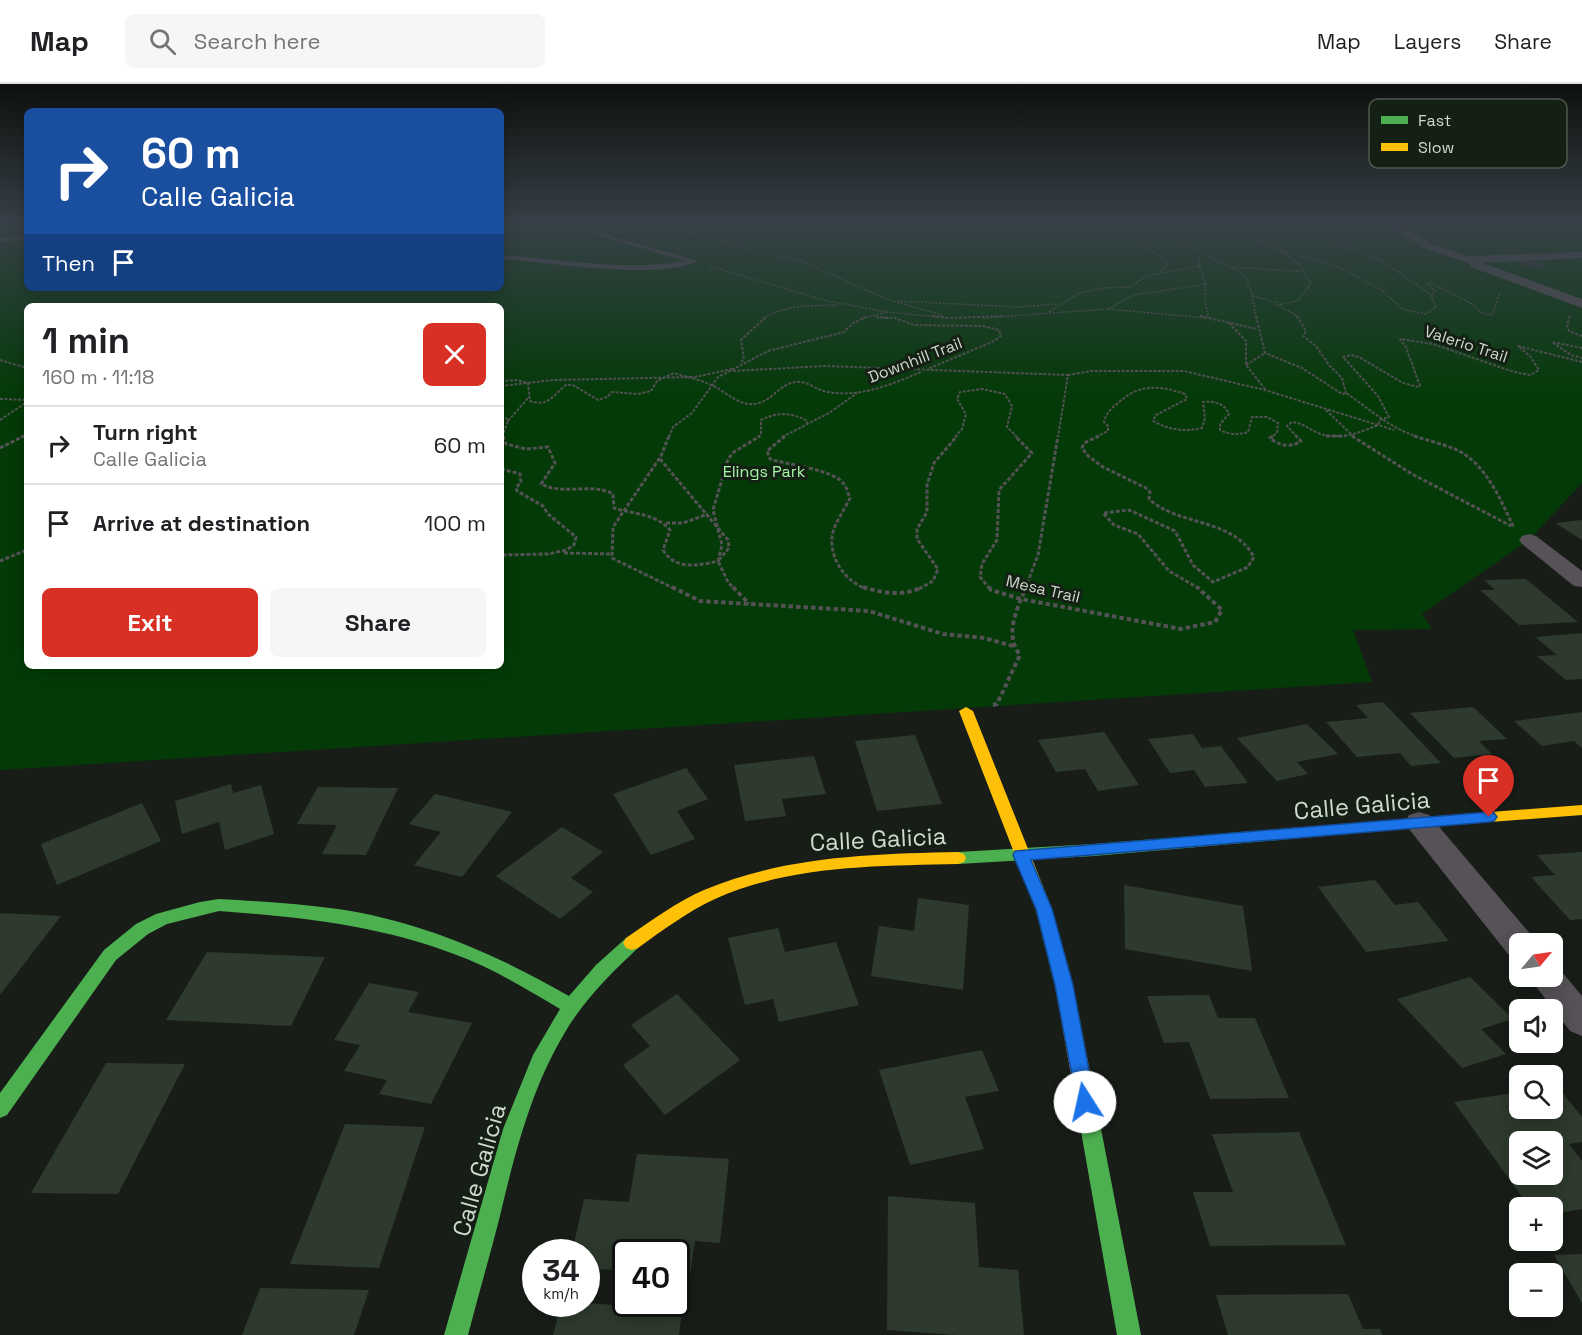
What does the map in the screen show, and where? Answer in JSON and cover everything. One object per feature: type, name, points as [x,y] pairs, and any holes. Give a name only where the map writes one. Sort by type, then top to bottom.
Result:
[{"type":"street","points":[[1521,281],[1582,304]]},
{"type":"street","points":[[1529,540],[1582,581]]},
{"type":"street","points":[[966,711],[1044,909],[1064,985],[1129,1335]]},
{"type":"street","name":"Calle Galicia","points":[[456,1335],[516,1117],[532,1072],[571,1006],[599,971],[630,943],[664,918],[701,898],[739,882],[778,870],[819,862],[1021,855],[1582,810]]},
{"type":"street","points":[[1419,822],[1510,933]]},
{"type":"street","points":[[0,1109],[110,955],[142,929],[171,916],[200,908],[219,905],[279,909],[340,916],[401,930],[461,949],[518,975],[571,1006]]},
{"type":"street","points":[[1554,987],[1582,1021]]},
{"type":"path","points":[[762,281],[823,300],[887,312],[951,318],[1108,309],[1209,318],[1257,330]]},
{"type":"path","points":[[844,281],[894,301],[951,318]]},
{"type":"path","points":[[894,301],[1018,307],[1058,304],[1066,303],[1077,294],[1087,291],[1131,287],[1139,281]]},
{"type":"path","points":[[1247,281],[1253,296],[1257,330],[1265,353]]},
{"type":"path","points":[[1253,296],[1291,304],[1298,301],[1310,281]]},
{"type":"path","points":[[1366,281],[1382,290],[1394,300],[1392,302],[1410,312],[1429,313],[1436,307],[1431,296],[1412,281]]},
{"type":"path","points":[[1431,296],[1435,291],[1428,284],[1430,282],[1446,288],[1482,313],[1492,315],[1498,293],[1502,292]]},
{"type":"path","points":[[1108,309],[1134,295],[1207,284],[1203,305],[1209,318]]},
{"type":"path","points":[[1278,303],[1279,306],[1297,314],[1306,331],[1303,336],[1316,346],[1329,365],[1342,378],[1346,393]]},
{"type":"path","points":[[1048,312],[1058,304]]},
{"type":"path","points":[[732,371],[744,359],[741,340],[765,315],[781,309],[846,305]]},
{"type":"path","points":[[887,312],[850,323],[844,332],[768,351],[717,377],[692,413],[673,427],[660,459],[622,511],[613,527],[612,558],[700,601],[869,611],[944,634],[984,638],[1013,646],[1020,655],[1015,669],[1004,684],[997,704],[966,711]]},
{"type":"path","points":[[908,323],[920,315]]},
{"type":"path","name":"Downhill Trail","points":[[528,383],[553,380],[662,378],[674,373],[712,385],[732,399],[753,404],[766,401],[787,383],[802,382],[815,389],[838,393],[856,393],[885,387],[1001,336],[999,330],[983,326],[914,326],[895,318],[870,316]]},
{"type":"path","points":[[1570,316],[1567,325],[1569,331],[1582,336]]},
{"type":"path","points":[[1228,322],[1246,341],[1246,365],[1265,390]]},
{"type":"path","name":"Valerio Trail","points":[[1380,420],[1389,417],[1383,404],[1347,364],[1343,358],[1345,355],[1359,357],[1403,382],[1418,387],[1420,386],[1416,372],[1406,347],[1400,339],[1423,341],[1514,372],[1530,375],[1539,370],[1530,356],[1518,346],[1582,360]]},
{"type":"path","name":"Valerio Trail","points":[[1582,348],[1552,342],[1582,360]]},
{"type":"path","points":[[1265,353],[1302,368],[1342,394],[1346,393],[1372,411],[1380,420],[1409,434]]},
{"type":"path","points":[[1246,365],[1265,353]]},
{"type":"path","points":[[0,360],[24,367]]},
{"type":"path","points":[[732,371],[825,366],[1068,375],[1091,371],[1184,371],[1265,390],[1457,450],[1480,468],[1495,489],[1512,526]]},
{"type":"path","points":[[687,377],[713,374],[735,368]]},
{"type":"path","points":[[1013,646],[1013,620],[1038,555],[1068,375]]},
{"type":"path","points":[[528,383],[530,401],[538,404],[552,402],[562,388],[573,385],[598,400],[607,397],[612,392],[639,394],[651,391],[662,378]]},
{"type":"path","points":[[504,381],[516,380],[528,383]]},
{"type":"path","points":[[504,386],[528,383]]},
{"type":"path","name":"Mesa Trail","points":[[807,424],[773,442],[767,451],[770,459],[785,465],[832,475],[844,483],[850,498],[832,536],[834,559],[845,574],[860,586],[884,594],[915,591],[933,581],[938,568],[917,539],[917,529],[927,512],[927,485],[934,463],[962,429],[966,414],[957,399],[960,392],[970,388],[993,389],[1005,394],[1012,406],[1007,428],[1032,453],[999,490],[997,540],[982,564],[980,577],[991,590],[1022,599],[1181,629],[1215,622],[1222,610],[1204,591],[1169,571],[1138,534],[1114,525],[1103,513],[1129,510],[1174,531],[1193,565],[1213,582],[1248,567],[1254,557],[1248,546],[1230,534],[1199,520],[1160,509],[1149,499],[1150,492],[1146,488],[1097,464],[1082,448],[1084,443],[1108,431],[1104,416],[1126,394],[1135,389],[1160,387],[1185,394],[1187,399],[1156,415],[1153,421],[1173,430],[1185,431],[1202,428],[1205,418],[1202,405],[1203,402],[1209,401],[1227,408],[1229,414],[1218,427],[1225,433],[1241,435],[1248,432],[1250,419],[1258,415],[1278,423],[1279,431],[1270,438],[1277,444],[1299,444],[1301,441],[1287,426],[1292,422],[1303,423],[1322,434],[1352,435]]},
{"type":"path","points":[[750,605],[728,582],[718,561],[722,545],[714,512],[728,459],[734,452],[761,435],[761,420],[769,415],[787,413],[798,415],[807,421],[807,424],[828,414],[856,393]]},
{"type":"path","points":[[504,432],[508,422],[530,396]]},
{"type":"path","points":[[0,399],[24,401]]},
{"type":"path","points":[[0,420],[24,403]]},
{"type":"path","points":[[1324,408],[1352,435],[1412,474],[1512,526],[1529,540]]},
{"type":"path","points":[[504,418],[508,422]]},
{"type":"path","points":[[1352,435],[1378,425],[1380,420]]},
{"type":"path","points":[[0,448],[24,436]]},
{"type":"path","points":[[504,440],[506,444],[526,449],[548,447],[555,463],[541,484],[547,489],[574,492],[608,490],[613,494],[614,508],[659,519],[666,523],[683,523],[714,512]]},
{"type":"path","points":[[660,459],[730,544],[727,553],[718,561],[685,565],[673,561],[666,556],[663,550],[670,530],[666,523]]},
{"type":"path","points":[[504,470],[520,474],[517,491],[543,506],[548,514],[576,537],[574,545],[565,552],[558,553]]},
{"type":"path","points":[[0,561],[24,551]]},
{"type":"path","points":[[504,555],[612,554]]},
{"type":"green space","name":"Elings Park","points":[[0,281],[24,281],[24,291],[504,291],[504,281],[1582,281],[1582,483],[1529,540],[1422,614],[1432,629],[1353,630],[1372,682],[0,770]]},
{"type":"building","points":[[1582,520],[1582,540],[1555,523]]},
{"type":"building","points":[[1526,579],[1578,622],[1519,625],[1480,590],[1495,590],[1484,580]]},
{"type":"building","points":[[1582,633],[1582,679],[1566,680],[1537,656],[1557,655],[1535,637]]},
{"type":"building","points":[[1383,702],[1441,763],[1411,766],[1400,753],[1357,757],[1326,722],[1368,718],[1356,705]]},
{"type":"building","points":[[1473,707],[1507,739],[1479,741],[1492,754],[1454,758],[1410,713]]},
{"type":"building","points":[[1582,712],[1582,748],[1574,741],[1542,746],[1514,721]]},
{"type":"building","points":[[1307,724],[1338,754],[1297,762],[1308,774],[1277,781],[1237,738]]},
{"type":"building","points":[[1104,732],[1139,785],[1098,791],[1085,769],[1056,772],[1038,740]]},
{"type":"building","points":[[1193,734],[1202,748],[1221,746],[1248,783],[1205,787],[1194,770],[1170,773],[1148,739]]},
{"type":"building","points":[[915,735],[942,804],[877,811],[855,741]]},
{"type":"building","points":[[814,756],[826,794],[782,799],[786,816],[745,821],[734,765]]},
{"type":"building","points":[[686,768],[708,799],[677,811],[695,839],[651,855],[613,794]]},
{"type":"building","points":[[231,784],[233,793],[261,785],[274,834],[225,850],[219,822],[182,834],[175,801]]},
{"type":"building","points":[[318,787],[398,788],[366,855],[322,854],[337,825],[297,824]]},
{"type":"building","points":[[435,794],[512,812],[462,877],[414,865],[441,832],[409,824]]},
{"type":"building","points":[[142,803],[161,841],[57,885],[41,844]]},
{"type":"building","points":[[562,827],[603,852],[571,878],[593,892],[560,919],[496,876]]},
{"type":"building","points":[[1582,852],[1582,919],[1570,920],[1531,877],[1555,875],[1537,855]]},
{"type":"building","points":[[1375,880],[1395,905],[1418,902],[1449,941],[1366,952],[1318,887]]},
{"type":"building","points":[[1124,885],[1243,906],[1252,971],[1125,949]]},
{"type":"building","points":[[918,898],[969,905],[963,990],[871,976],[879,926],[914,931]]},
{"type":"building","points":[[0,913],[61,916],[0,995]]},
{"type":"building","points":[[778,928],[785,952],[836,942],[859,1005],[779,1022],[773,999],[745,1005],[728,938]]},
{"type":"building","points":[[207,952],[325,957],[291,1026],[166,1020]]},
{"type":"building","points":[[1470,977],[1509,1015],[1509,1020],[1481,1029],[1506,1054],[1462,1068],[1397,999]]},
{"type":"building","points":[[369,983],[419,992],[408,1012],[472,1023],[431,1104],[379,1094],[387,1080],[344,1071],[360,1045],[334,1040]]},
{"type":"building","points":[[677,994],[740,1060],[665,1115],[623,1065],[650,1046],[631,1025]]},
{"type":"building","points":[[1209,995],[1218,1018],[1255,1018],[1289,1098],[1210,1099],[1189,1042],[1164,1043],[1147,996]]},
{"type":"building","points":[[982,1050],[999,1091],[965,1097],[984,1149],[910,1165],[879,1070]]},
{"type":"building","points":[[106,1063],[185,1064],[118,1194],[31,1193]]},
{"type":"building","points":[[1563,1093],[1582,1117],[1582,1142],[1569,1144],[1582,1161],[1582,1209],[1563,1212],[1563,1197],[1522,1197],[1514,1185],[1563,1185],[1563,1131],[1509,1131],[1509,1179],[1454,1102],[1509,1094],[1509,1119],[1563,1119]]},
{"type":"building","points":[[345,1124],[425,1127],[379,1268],[290,1264]]},
{"type":"building","points":[[1299,1132],[1346,1245],[1210,1246],[1193,1192],[1233,1192],[1212,1134]]},
{"type":"building","points":[[637,1154],[729,1159],[720,1243],[695,1241],[690,1275],[690,1239],[612,1239],[612,1270],[600,1269],[600,1239],[575,1239],[584,1199],[629,1202]]},
{"type":"building","points":[[888,1196],[975,1203],[979,1267],[1018,1270],[1024,1335],[956,1335],[887,1330]]},
{"type":"building","points":[[1582,1254],[1582,1303],[1563,1270],[1563,1263],[1559,1263],[1554,1255]]},
{"type":"building","points":[[260,1288],[369,1290],[354,1335],[242,1335]]},
{"type":"building","points":[[1348,1294],[1363,1329],[1380,1329],[1382,1335],[1228,1335],[1216,1295]]},
{"type":"building","points":[[600,1304],[612,1305],[612,1317],[681,1317],[679,1335],[553,1335],[558,1317],[600,1317]]},
{"type":"traffic: fast","points":[[958,858],[1094,850],[1451,820]]},
{"type":"traffic: fast","points":[[0,1109],[110,955],[142,929],[162,919],[200,908],[219,905],[278,909],[340,916],[401,930],[461,949],[518,975],[571,1006]]},
{"type":"traffic: fast","points":[[456,1335],[502,1166],[525,1094],[557,1029],[578,998],[602,970],[632,943]]},
{"type":"traffic: fast","points":[[1086,1103],[1129,1335]]},
{"type":"traffic: slow","points":[[966,711],[1044,909],[1064,985],[1086,1103]]},
{"type":"traffic: slow","points":[[1451,820],[1582,810]]},
{"type":"traffic: slow","points":[[632,943],[670,916],[709,895],[747,880],[786,870],[827,864],[958,858]]},
{"type":"route","points":[[1085,1102],[1064,985],[1044,909],[1021,855],[1489,817]]}]
